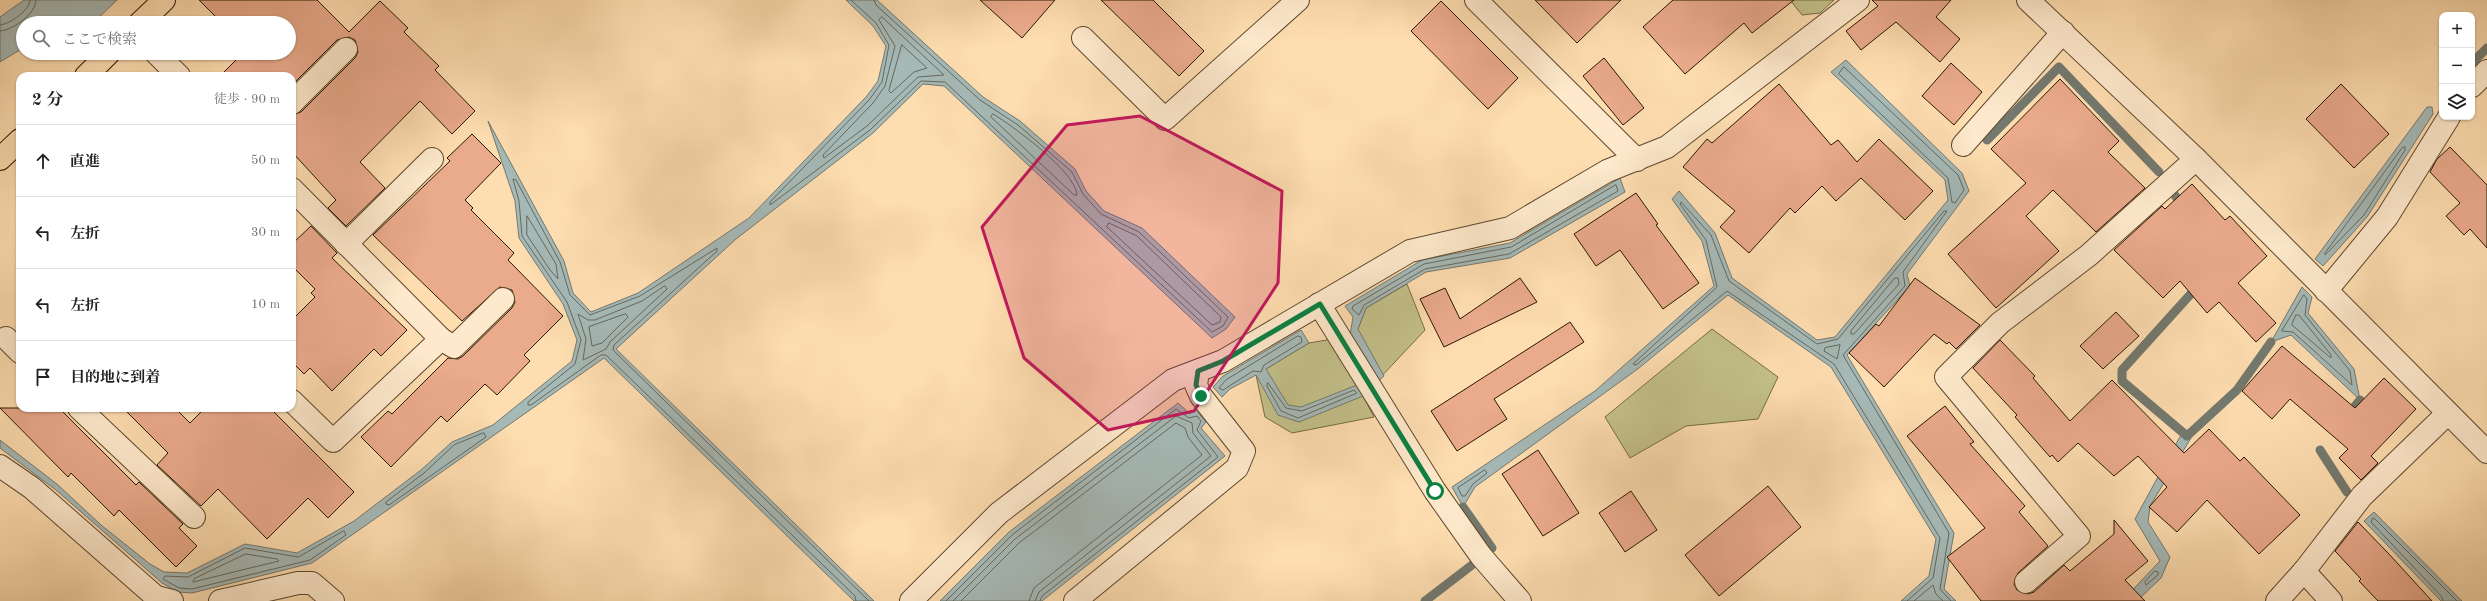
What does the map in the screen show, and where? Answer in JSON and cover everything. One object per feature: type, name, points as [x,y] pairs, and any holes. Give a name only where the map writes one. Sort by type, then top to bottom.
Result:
[{"type":"main road","points":[[147,16],[164,0]]},
{"type":"main road","points":[[90,72],[102,60]]},
{"type":"main road","points":[[0,159],[16,144]]},
{"type":"street","points":[[1083,38],[1165,119],[1298,0]]},
{"type":"street","points":[[1476,0],[1637,160]]},
{"type":"street","points":[[912,601],[1000,513],[1173,380],[1223,361],[1410,251],[1510,228],[1607,171],[1667,147],[1858,0]]},
{"type":"street","points":[[2028,0],[2196,159],[2487,452]]},
{"type":"street","points":[[1963,145],[2063,32]]},
{"type":"street","points":[[296,99],[346,49]]},
{"type":"street","points":[[163,60],[175,72]]},
{"type":"street","points":[[2474,84],[2487,71]]},
{"type":"street","points":[[2326,291],[2387,217],[2446,120]]},
{"type":"street","points":[[346,244],[432,158]]},
{"type":"street","points":[[2026,582],[2079,536],[1946,376],[2000,323],[2089,255],[2196,159]]},
{"type":"street","points":[[296,202],[346,244],[441,340],[454,347],[503,299]]},
{"type":"street","points":[[1320,304],[1435,491],[1481,556],[1520,601]]},
{"type":"street","points":[[296,405],[332,441],[441,340]]},
{"type":"street","points":[[1076,601],[1237,468],[1244,451],[1219,417],[1201,396],[1196,385],[1198,371]]},
{"type":"street","points":[[89,412],[194,517]]},
{"type":"street","points":[[2277,601],[2304,571],[2362,496],[2448,412]]},
{"type":"street","points":[[0,466],[32,488],[156,597],[172,601]]},
{"type":"street","points":[[2304,571],[2331,601]]},
{"type":"street","points":[[220,601],[298,583],[312,583],[333,601]]},
{"type":"highlighted area","points":[[1140,116],[1282,191],[1278,283],[1194,411],[1108,430],[1024,358],[982,227],[1067,125]]},
{"type":"shaded area","points":[[1790,0],[1834,0],[1820,13],[1802,15]]},
{"type":"shaded area","points":[[1407,284],[1425,330],[1363,396],[1374,417],[1292,433],[1265,417],[1256,375],[1309,343],[1350,336],[1358,329],[1366,308]]},
{"type":"shaded area","points":[[1712,329],[1778,377],[1758,419],[1686,426],[1630,458],[1605,417]]},
{"type":"water","points":[[24,0],[117,0],[100,16],[16,16],[16,52],[0,62],[0,17]]},
{"type":"water","points":[[846,0],[877,0],[983,97],[1020,121],[1075,169],[1086,191],[1104,211],[1142,228],[1235,317],[1226,329],[1212,338],[944,86],[923,84],[873,133],[736,239],[616,349],[874,601],[854,601],[604,358],[312,563],[192,593],[178,592],[162,583],[56,490],[0,448],[0,440],[58,485],[101,525],[150,564],[164,572],[187,573],[245,544],[297,553],[354,521],[421,470],[452,442],[493,425],[572,361],[577,340],[563,304],[519,238],[515,201],[488,121],[564,261],[573,293],[591,312],[638,293],[749,218],[866,97],[878,81],[886,46],[873,26]]},
{"type":"water","points":[[1846,60],[1962,173],[1969,191],[1907,274],[1910,286],[1847,355],[1954,533],[1944,589],[1956,601],[1901,601],[1929,576],[1936,539],[1831,367],[1728,295],[1639,368],[1475,487],[1463,507],[1452,487],[1595,391],[1714,286],[1702,241],[1672,199],[1679,191],[1715,233],[1732,278],[1817,340],[1835,337],[1948,200],[1945,180],[1831,72]]},
{"type":"water","points":[[2427,107],[2432,107],[2433,114],[2367,217],[2323,266],[2315,259]]},
{"type":"water","points":[[1620,178],[1625,192],[1510,258],[1426,272],[1366,308],[1358,329],[1384,376],[1376,383],[1350,336],[1353,317],[1345,306],[1422,260],[1510,243]]},
{"type":"water","points":[[2302,287],[2312,297],[2308,313],[2354,369],[2360,400],[2291,335],[2271,342]]},
{"type":"water","points":[[1301,330],[1309,343],[1266,369],[1288,405],[1301,407],[1357,385],[1363,396],[1299,422],[1278,415],[1256,375],[1230,389],[1222,397],[1213,387],[1223,376]]},
{"type":"water","points":[[1178,403],[1190,414],[1195,409],[1206,422],[1201,428],[1225,456],[1042,601],[940,601],[1009,532]]},
{"type":"water","points":[[2182,433],[2191,438],[2150,506],[2148,522],[2170,557],[2161,578],[2137,601],[2122,601],[2160,561],[2135,519]]},
{"type":"water","points":[[2374,512],[2462,601],[2441,601],[2364,521]]},
{"type":"building","points":[[199,0],[317,0],[349,32],[380,1],[408,28],[404,32],[439,66],[435,70],[475,111],[452,134],[420,101],[360,162],[385,188],[346,226],[328,208],[336,200],[296,156],[296,114],[301,112],[355,58],[358,52],[355,40],[349,37],[337,40],[296,81],[296,72],[224,72],[236,60],[296,60],[296,16],[215,16]]},
{"type":"building","points":[[980,0],[1055,0],[1022,38]]},
{"type":"building","points":[[1101,0],[1153,0],[1204,51],[1179,76]]},
{"type":"building","points":[[1535,0],[1621,0],[1577,43]]},
{"type":"building","points":[[1673,0],[1794,0],[1752,33],[1744,23],[1685,74],[1643,27]]},
{"type":"building","points":[[1872,0],[1951,0],[1936,17],[1960,39],[1940,62],[1896,22],[1861,50],[1846,31],[1878,6]]},
{"type":"building","points":[[1441,1],[1518,78],[1488,109],[1411,31]]},
{"type":"building","points":[[1604,58],[1644,108],[1623,125],[1583,76]]},
{"type":"building","points":[[1951,63],[1982,92],[1954,125],[1922,96]]},
{"type":"building","points":[[2060,79],[2119,141],[2108,152],[2145,188],[2096,232],[2053,190],[2026,216],[2059,251],[1996,308],[1948,254],[2026,183],[1991,149]]},
{"type":"building","points":[[1779,84],[1831,145],[1838,140],[1857,162],[1879,139],[1933,191],[1905,220],[1861,178],[1836,201],[1822,186],[1795,213],[1790,208],[1749,253],[1720,227],[1735,211],[1683,167],[1707,139],[1712,143]]},
{"type":"building","points":[[2341,84],[2389,134],[2354,168],[2306,119]]},
{"type":"building","points":[[472,134],[501,163],[465,200],[473,208],[471,210],[514,253],[508,260],[563,316],[524,355],[530,361],[497,395],[485,384],[447,422],[441,416],[391,467],[361,437],[388,411],[392,414],[448,358],[458,359],[463,356],[512,308],[515,302],[512,290],[500,287],[462,321],[373,235],[450,161],[447,158]]},
{"type":"building","points":[[2450,147],[2487,185],[2487,248],[2470,229],[2464,235],[2446,216],[2460,203],[2430,172],[2437,159]]},
{"type":"building","points":[[2192,184],[2225,220],[2230,216],[2267,256],[2238,283],[2276,323],[2256,342],[2219,302],[2207,313],[2180,281],[2163,298],[2114,250],[2162,206],[2165,209]]},
{"type":"building","points":[[1636,193],[1658,224],[1656,225],[1699,283],[1663,309],[1620,250],[1596,266],[1574,234]]},
{"type":"building","points":[[311,226],[337,253],[332,258],[407,330],[381,356],[374,349],[332,391],[310,368],[304,374],[296,366],[296,316],[315,297],[311,293],[315,289],[296,270],[296,240]]},
{"type":"building","points":[[1520,278],[1537,302],[1444,347],[1420,299],[1445,288],[1460,319]]},
{"type":"building","points":[[1915,278],[1980,325],[1956,349],[1949,342],[1947,344],[1934,334],[1884,387],[1849,353],[1876,324],[1879,326]]},
{"type":"building","points":[[2116,312],[2139,336],[2103,369],[2080,346]]},
{"type":"building","points":[[1570,322],[1584,342],[1494,399],[1507,419],[1457,451],[1431,411]]},
{"type":"building","points":[[2000,340],[2035,376],[2033,378],[2070,421],[2112,380],[2184,453],[2209,429],[2240,461],[2244,457],[2300,515],[2259,554],[2207,500],[2177,532],[2149,507],[2167,487],[2138,456],[2114,476],[2078,443],[2058,462],[2052,455],[2050,457],[2015,417],[2017,415],[1973,368]]},
{"type":"building","points":[[2282,346],[2355,408],[2384,378],[2416,409],[2371,456],[2378,463],[2361,480],[2339,458],[2348,449],[2290,399],[2272,419],[2242,391]]},
{"type":"building","points":[[1945,406],[1974,442],[1970,444],[2025,506],[2019,512],[2048,546],[2018,573],[2014,584],[2017,590],[2028,594],[2034,592],[2064,565],[2070,571],[2114,534],[2114,520],[2148,561],[2125,580],[2145,601],[1981,601],[1947,557],[1985,528],[1907,436]]},
{"type":"building","points":[[0,408],[16,408],[16,412],[63,412],[136,485],[139,482],[183,524],[179,528],[197,546],[176,567],[119,510],[114,516],[71,473],[68,477]]},
{"type":"building","points":[[127,412],[179,412],[190,423],[201,412],[274,412],[354,492],[328,518],[308,498],[267,539],[218,489],[201,506],[157,465],[168,453]]},
{"type":"building","points":[[1538,450],[1579,513],[1543,536],[1502,474]]},
{"type":"building","points":[[1768,486],[1801,527],[1719,596],[1685,555]]},
{"type":"building","points":[[1631,491],[1657,530],[1625,552],[1599,513]]},
{"type":"building","points":[[2358,522],[2432,601],[2378,601],[2359,581],[2361,579],[2335,551]]},
{"type":"waterway","points":[[2475,60],[2487,48]]},
{"type":"waterway","points":[[1987,140],[2059,67],[2159,172]]},
{"type":"waterway","points":[[2174,194],[2183,207]]},
{"type":"waterway","points":[[2198,286],[2122,370],[2122,381],[2187,436],[2237,390],[2271,342]]},
{"type":"waterway","points":[[2347,416],[2360,400]]},
{"type":"waterway","points":[[2320,450],[2347,492]]},
{"type":"waterway","points":[[1463,507],[1492,548]]},
{"type":"waterway","points":[[1425,601],[1472,565]]},
{"type":"route","points":[[1201,396],[1196,385],[1198,371],[1223,361],[1320,304],[1435,491]]}]
